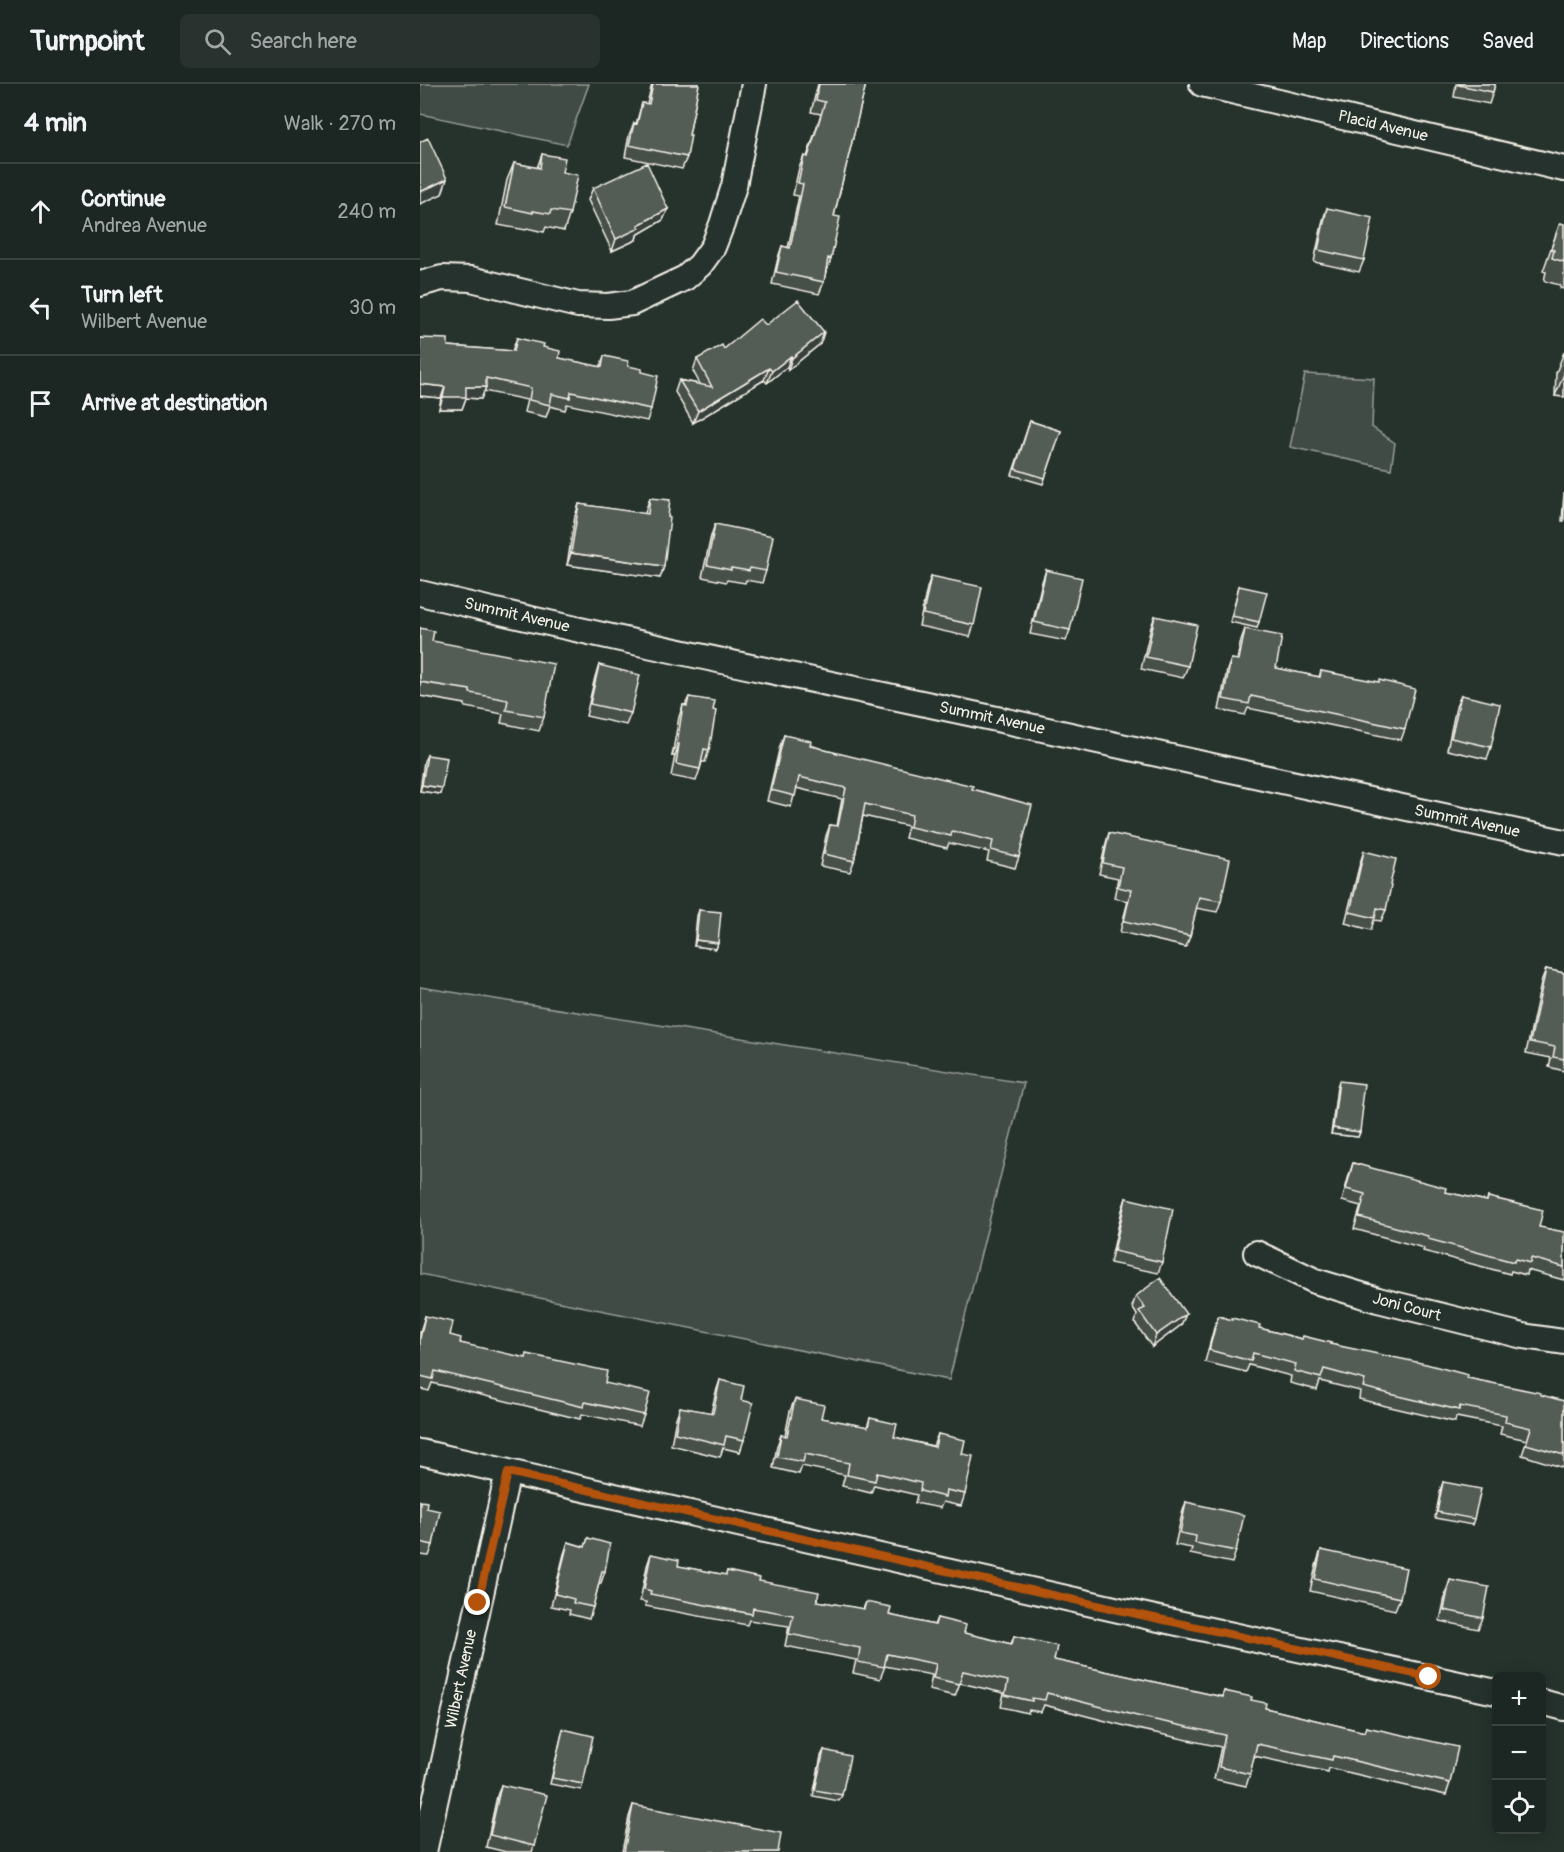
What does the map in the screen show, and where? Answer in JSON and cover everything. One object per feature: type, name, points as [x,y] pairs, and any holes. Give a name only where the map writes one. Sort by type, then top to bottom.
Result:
[{"type":"street","points":[[420,284],[442,279],[471,279],[578,305],[608,306],[632,303],[685,278],[700,265],[713,247],[722,224],[734,186],[754,84]]},
{"type":"street","name":"Placid Avenue","points":[[1202,84],[1564,169]]},
{"type":"street","name":"Summit Avenue","points":[[420,593],[1316,790],[1564,842]]},
{"type":"street","name":"Joni Court","points":[[1256,1253],[1315,1281],[1378,1300],[1523,1336],[1564,1342]]},
{"type":"street","points":[[420,1452],[1150,1617],[1492,1691]]},
{"type":"street","name":"Wilbert Avenue","points":[[424,1852],[508,1472]]},
{"type":"street","points":[[1546,1703],[1564,1707]]},
{"type":"shaded area","points":[[420,84],[589,84],[567,145],[420,114]]},
{"type":"shaded area","points":[[1305,374],[1374,378],[1372,427],[1395,443],[1391,469],[1290,447]]},
{"type":"shaded area","points":[[420,987],[1024,1083],[949,1380],[420,1274]]},
{"type":"building","points":[[653,84],[699,84],[687,157],[629,145],[642,103],[649,104]]},
{"type":"building","points":[[819,84],[866,84],[834,216],[840,217],[831,259],[828,258],[824,282],[776,272],[782,246],[790,248],[803,184],[798,183],[804,156],[808,157],[825,102],[816,100]]},
{"type":"building","points":[[1458,84],[1495,84],[1493,92]]},
{"type":"building","points":[[428,138],[447,179],[420,192],[420,142]]},
{"type":"building","points":[[542,154],[565,158],[562,172],[578,175],[570,213],[551,210],[550,214],[533,211],[533,213],[505,207],[514,163],[540,168]]},
{"type":"building","points":[[647,163],[668,209],[638,225],[640,228],[616,239],[593,188]]},
{"type":"building","points":[[1327,208],[1373,218],[1364,260],[1318,250]]},
{"type":"building","points":[[1560,223],[1564,224],[1564,262],[1552,258],[1554,250],[1551,249]]},
{"type":"building","points":[[798,300],[824,332],[772,371],[769,368],[698,411],[679,380],[712,387],[697,359],[722,345],[724,349],[760,319],[766,325]]},
{"type":"building","points":[[420,338],[448,339],[448,346],[514,351],[517,338],[544,344],[543,347],[560,351],[559,358],[602,367],[604,356],[628,361],[628,366],[658,376],[651,409],[571,392],[570,398],[552,394],[550,405],[529,400],[531,388],[486,378],[486,387],[466,387],[466,397],[443,397],[445,387],[420,384]]},
{"type":"building","points":[[1030,421],[1061,431],[1045,478],[1015,469]]},
{"type":"building","points":[[650,498],[670,500],[664,566],[571,553],[579,504],[648,514]]},
{"type":"building","points":[[715,524],[773,536],[766,571],[750,568],[749,571],[731,568],[731,570],[707,565]]},
{"type":"building","points":[[1046,570],[1082,578],[1070,630],[1034,622]]},
{"type":"building","points":[[931,576],[982,587],[974,625],[923,614]]},
{"type":"building","points":[[1239,586],[1267,592],[1259,622],[1232,616]]},
{"type":"building","points":[[1155,616],[1197,625],[1188,666],[1146,657]]},
{"type":"building","points":[[420,628],[434,631],[432,641],[554,664],[544,717],[506,710],[508,700],[470,693],[470,690],[420,682]]},
{"type":"building","points":[[1245,629],[1282,636],[1276,668],[1320,677],[1321,671],[1379,682],[1379,680],[1415,689],[1405,729],[1251,696],[1249,704],[1223,699],[1231,659],[1239,660]]},
{"type":"building","points":[[599,665],[640,675],[631,713],[590,704]]},
{"type":"building","points":[[1461,695],[1500,704],[1491,747],[1451,738]]},
{"type":"building","points":[[689,697],[715,701],[713,710],[716,711],[709,750],[704,749],[700,769],[676,764],[683,705],[687,706]]},
{"type":"building","points":[[784,735],[811,741],[810,745],[825,750],[973,786],[972,789],[1032,805],[1019,857],[991,850],[993,841],[952,831],[951,836],[910,827],[912,815],[865,804],[854,861],[824,854],[830,825],[838,826],[846,788],[799,777],[795,796],[771,790]]},
{"type":"building","points":[[427,755],[447,758],[442,788],[422,785]]},
{"type":"building","points":[[1109,833],[1230,859],[1221,901],[1199,897],[1190,936],[1124,921],[1131,890],[1118,887],[1122,867],[1103,863]]},
{"type":"building","points":[[1364,851],[1396,859],[1386,910],[1377,908],[1375,918],[1350,912]]},
{"type":"building","points":[[699,910],[721,912],[718,943],[696,940]]},
{"type":"building","points":[[1546,969],[1564,973],[1564,1059],[1553,1057],[1555,1047],[1530,1042]]},
{"type":"building","points":[[1339,1081],[1364,1084],[1360,1132],[1333,1128]]},
{"type":"building","points":[[1353,1163],[1446,1188],[1445,1192],[1487,1201],[1488,1197],[1543,1210],[1539,1227],[1564,1232],[1564,1267],[1531,1258],[1530,1263],[1515,1259],[1514,1262],[1428,1239],[1428,1236],[1359,1217],[1365,1194],[1346,1189]]},
{"type":"building","points":[[1126,1198],[1173,1209],[1162,1262],[1114,1251]]},
{"type":"building","points":[[1160,1278],[1186,1314],[1156,1335],[1139,1311],[1145,1308],[1136,1296]]},
{"type":"building","points":[[425,1316],[453,1322],[450,1335],[461,1338],[460,1343],[526,1358],[527,1354],[607,1371],[605,1383],[650,1393],[644,1415],[585,1402],[584,1407],[435,1371],[433,1379],[420,1376],[420,1338]]},
{"type":"building","points":[[1218,1316],[1260,1325],[1259,1328],[1302,1339],[1303,1336],[1330,1344],[1426,1364],[1468,1375],[1467,1378],[1541,1393],[1541,1395],[1564,1401],[1564,1455],[1526,1444],[1531,1428],[1505,1422],[1506,1415],[1460,1406],[1459,1410],[1390,1394],[1363,1387],[1365,1380],[1324,1369],[1321,1378],[1294,1371],[1296,1364],[1253,1353],[1251,1361],[1209,1350]]},
{"type":"building","points":[[720,1380],[744,1386],[741,1400],[753,1403],[744,1440],[726,1436],[724,1445],[675,1433],[680,1407],[713,1413]]},
{"type":"building","points":[[795,1399],[824,1405],[821,1418],[868,1427],[870,1418],[897,1424],[894,1437],[935,1447],[938,1434],[965,1440],[962,1454],[973,1456],[965,1494],[946,1490],[945,1497],[920,1491],[921,1483],[877,1473],[875,1481],[847,1475],[849,1463],[805,1454],[803,1462],[777,1457],[781,1435],[787,1436]]},
{"type":"building","points":[[1443,1482],[1481,1489],[1474,1519],[1437,1512]]},
{"type":"building","points":[[420,1501],[427,1502],[426,1508],[440,1511],[433,1545],[420,1542]]},
{"type":"building","points":[[1186,1502],[1244,1515],[1236,1551],[1195,1543],[1196,1536],[1180,1533]]},
{"type":"building","points":[[588,1538],[610,1544],[605,1571],[602,1571],[593,1607],[573,1603],[574,1599],[555,1594],[568,1542],[585,1547]]},
{"type":"building","points":[[1321,1550],[1406,1568],[1400,1598],[1315,1579]]},
{"type":"building","points":[[651,1554],[679,1560],[678,1566],[726,1575],[727,1571],[760,1578],[759,1581],[819,1592],[817,1601],[864,1609],[866,1602],[891,1607],[889,1615],[935,1625],[937,1618],[966,1625],[964,1633],[1012,1644],[1014,1636],[1057,1646],[1054,1660],[1223,1697],[1224,1691],[1252,1697],[1251,1700],[1266,1703],[1265,1708],[1365,1732],[1366,1727],[1458,1747],[1450,1783],[1333,1756],[1332,1760],[1257,1744],[1250,1774],[1219,1767],[1225,1735],[1047,1693],[1045,1700],[1032,1698],[1032,1701],[1005,1695],[1008,1681],[963,1671],[959,1684],[933,1678],[936,1664],[887,1654],[884,1667],[858,1662],[860,1648],[789,1634],[793,1615],[753,1608],[752,1614],[650,1594],[651,1591],[644,1589]]},
{"type":"building","points":[[1450,1580],[1489,1587],[1483,1618],[1444,1610]]},
{"type":"building","points":[[563,1729],[593,1736],[583,1784],[552,1778]]},
{"type":"building","points":[[824,1750],[850,1756],[842,1795],[815,1790]]},
{"type":"building","points":[[501,1785],[547,1795],[534,1846],[490,1835]]},
{"type":"building","points":[[633,1805],[781,1833],[778,1852],[624,1852]]},
{"type":"route","points":[[478,1603],[508,1472],[1150,1617],[1429,1677]]}]
